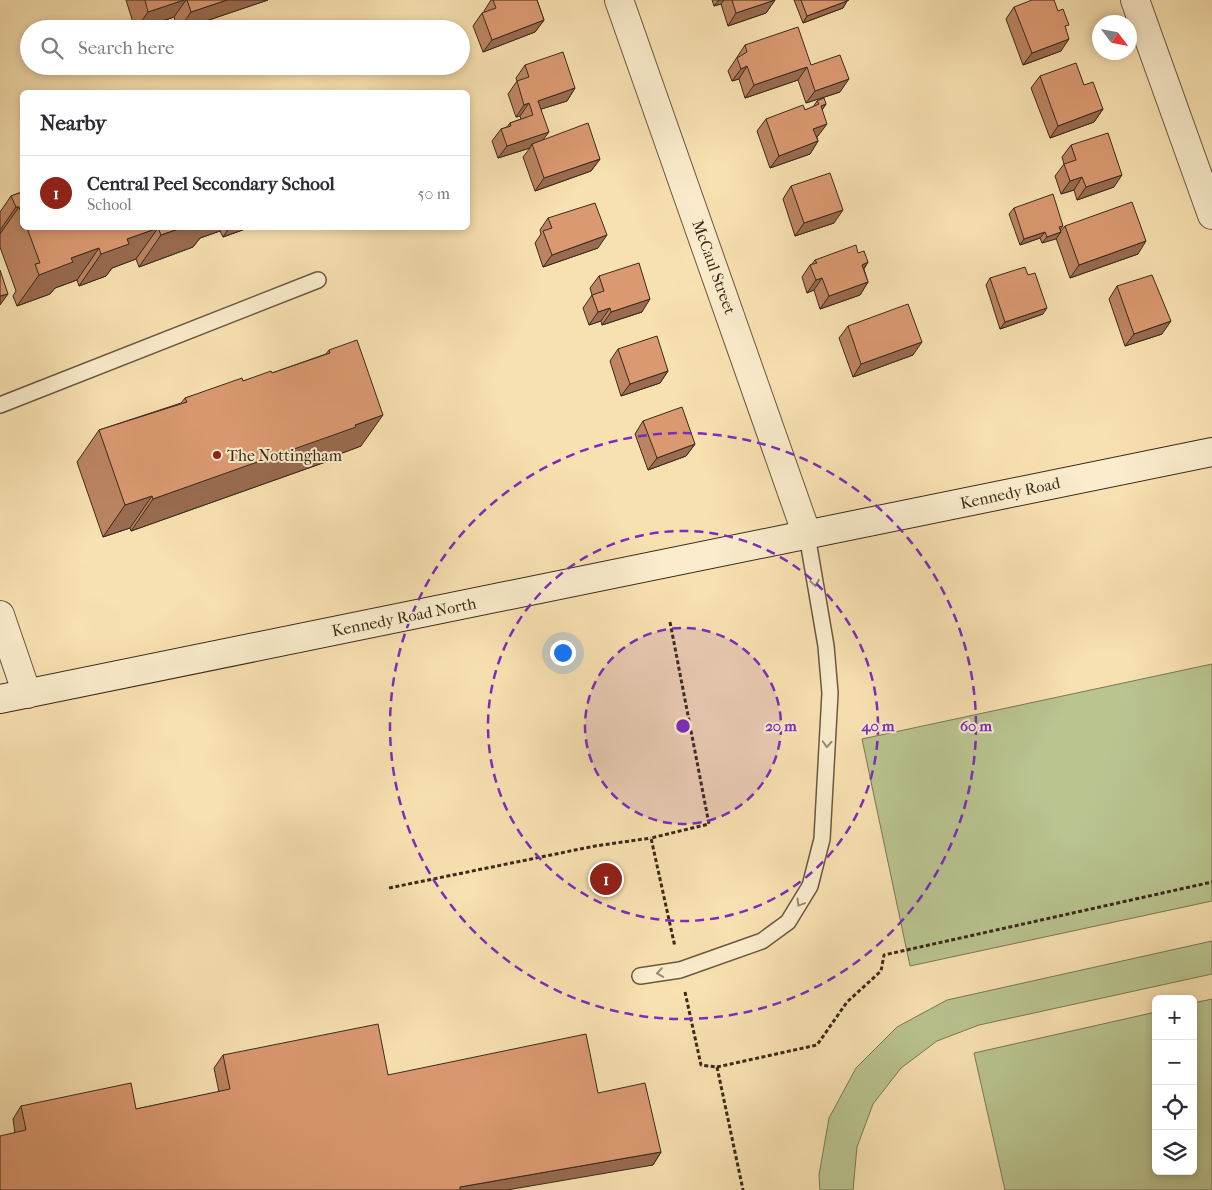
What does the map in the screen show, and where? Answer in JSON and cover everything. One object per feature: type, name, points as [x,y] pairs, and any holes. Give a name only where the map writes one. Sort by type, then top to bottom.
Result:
[{"type":"main road","name":"McCaul Street","points":[[619,0],[808,535]]},
{"type":"main road","points":[[1136,0],[1212,215]]},
{"type":"main road","name":"Kennedy Road","points":[[808,535],[1212,452]]},
{"type":"main road","name":"Kennedy Road North","points":[[0,699],[808,535]]},
{"type":"main road","points":[[0,616],[27,694]]},
{"type":"lane","points":[[0,405],[318,280]]},
{"type":"lane","points":[[640,976],[680,970],[762,941],[788,922],[810,886],[822,839],[830,693],[826,646],[808,535]]},
{"type":"path","points":[[389,888],[595,846],[651,838],[709,824],[670,622]]},
{"type":"path","points":[[651,838],[701,1065],[717,1068],[816,1045],[848,1002],[881,971],[884,955],[1212,882]]},
{"type":"path","points":[[717,1068],[743,1190]]},
{"type":"green space","points":[[1212,664],[1212,901],[910,966],[862,739]]},
{"type":"green space","points":[[1212,941],[1212,974],[979,1025],[937,1041],[901,1068],[873,1104],[857,1147],[853,1190],[820,1190],[819,1175],[829,1118],[856,1068],[897,1027],[947,1000]]},
{"type":"green space","points":[[1212,999],[1212,1190],[1005,1190],[974,1053],[1152,1013],[1152,1175],[1197,1175],[1197,1002]]},
{"type":"building","points":[[145,0],[184,0],[148,12]]},
{"type":"building","points":[[187,0],[227,0],[191,12]]},
{"type":"building","points":[[493,0],[537,0],[544,20],[492,40],[482,13],[496,8]]},
{"type":"building","points":[[732,0],[775,0],[736,13]]},
{"type":"building","points":[[801,0],[847,0],[847,1],[807,16]]},
{"type":"building","points":[[1032,0],[1054,0],[1058,11],[1063,9],[1069,25],[1065,26],[1069,39],[1032,53],[1014,7]]},
{"type":"building","points":[[798,27],[811,65],[840,55],[849,79],[815,91],[807,67],[754,85],[747,66],[741,69],[737,58],[747,52],[745,45]]},
{"type":"building","points":[[563,52],[575,88],[538,101],[549,132],[507,146],[501,129],[511,126],[510,123],[533,115],[529,103],[524,105],[517,81],[529,77],[525,65]]},
{"type":"building","points":[[1076,63],[1084,85],[1093,82],[1103,109],[1058,126],[1040,76]]},
{"type":"building","points":[[824,98],[826,104],[821,106],[827,124],[813,129],[818,141],[779,156],[766,119],[803,105],[805,110],[819,104],[817,101]]},
{"type":"building","points":[[588,123],[600,159],[544,178],[532,144]]},
{"type":"building","points":[[1108,133],[1122,175],[1086,187],[1082,177],[1070,181],[1064,164],[1076,160],[1071,145]]},
{"type":"building","points":[[830,173],[843,210],[804,223],[791,186]]},
{"type":"building","points":[[20,193],[20,210],[19,207],[16,207],[11,196]]},
{"type":"building","points":[[1053,194],[1063,226],[1059,227],[1061,232],[1047,237],[1045,232],[1024,239],[1014,208]]},
{"type":"building","points":[[1132,202],[1146,241],[1079,265],[1065,226]]},
{"type":"building","points":[[595,203],[607,235],[552,255],[543,231],[552,228],[548,218]]},
{"type":"building","points":[[28,230],[152,230],[127,239],[129,244],[101,254],[99,248],[71,258],[73,262],[39,275],[35,264],[40,263]]},
{"type":"building","points":[[159,230],[175,230],[161,235]]},
{"type":"building","points":[[856,245],[858,253],[864,251],[868,262],[862,265],[868,282],[829,296],[822,278],[816,280],[810,265],[817,263],[815,260]]},
{"type":"building","points":[[639,263],[650,299],[611,312],[610,308],[598,312],[592,295],[604,291],[599,276]]},
{"type":"building","points":[[1025,267],[1028,275],[1035,273],[1047,308],[1005,322],[990,278]]},
{"type":"building","points":[[0,270],[8,294],[0,296]]},
{"type":"building","points":[[1152,275],[1171,321],[1134,334],[1117,286]]},
{"type":"building","points":[[908,304],[922,342],[861,364],[848,326]]},
{"type":"building","points":[[657,336],[668,371],[630,384],[618,349]]},
{"type":"building","name":"The Nottingham","points":[[357,340],[383,415],[355,425],[356,427],[153,499],[152,496],[125,505],[99,430],[187,402],[185,398],[242,378],[243,381],[271,371],[272,373],[330,353],[329,350]]},
{"type":"building","points":[[682,407],[695,444],[657,458],[643,421]]},
{"type":"building","points":[[378,1024],[388,1075],[586,1034],[598,1093],[645,1083],[661,1152],[460,1187],[460,1190],[0,1190],[0,1136],[26,1130],[21,1106],[131,1083],[136,1109],[230,1089],[223,1055]]},
{"type":"place","name":"The Nottingham","points":[[217,455]]},
{"type":"place","name":"Central Peel Secondary School","points":[[606,879]]}]
